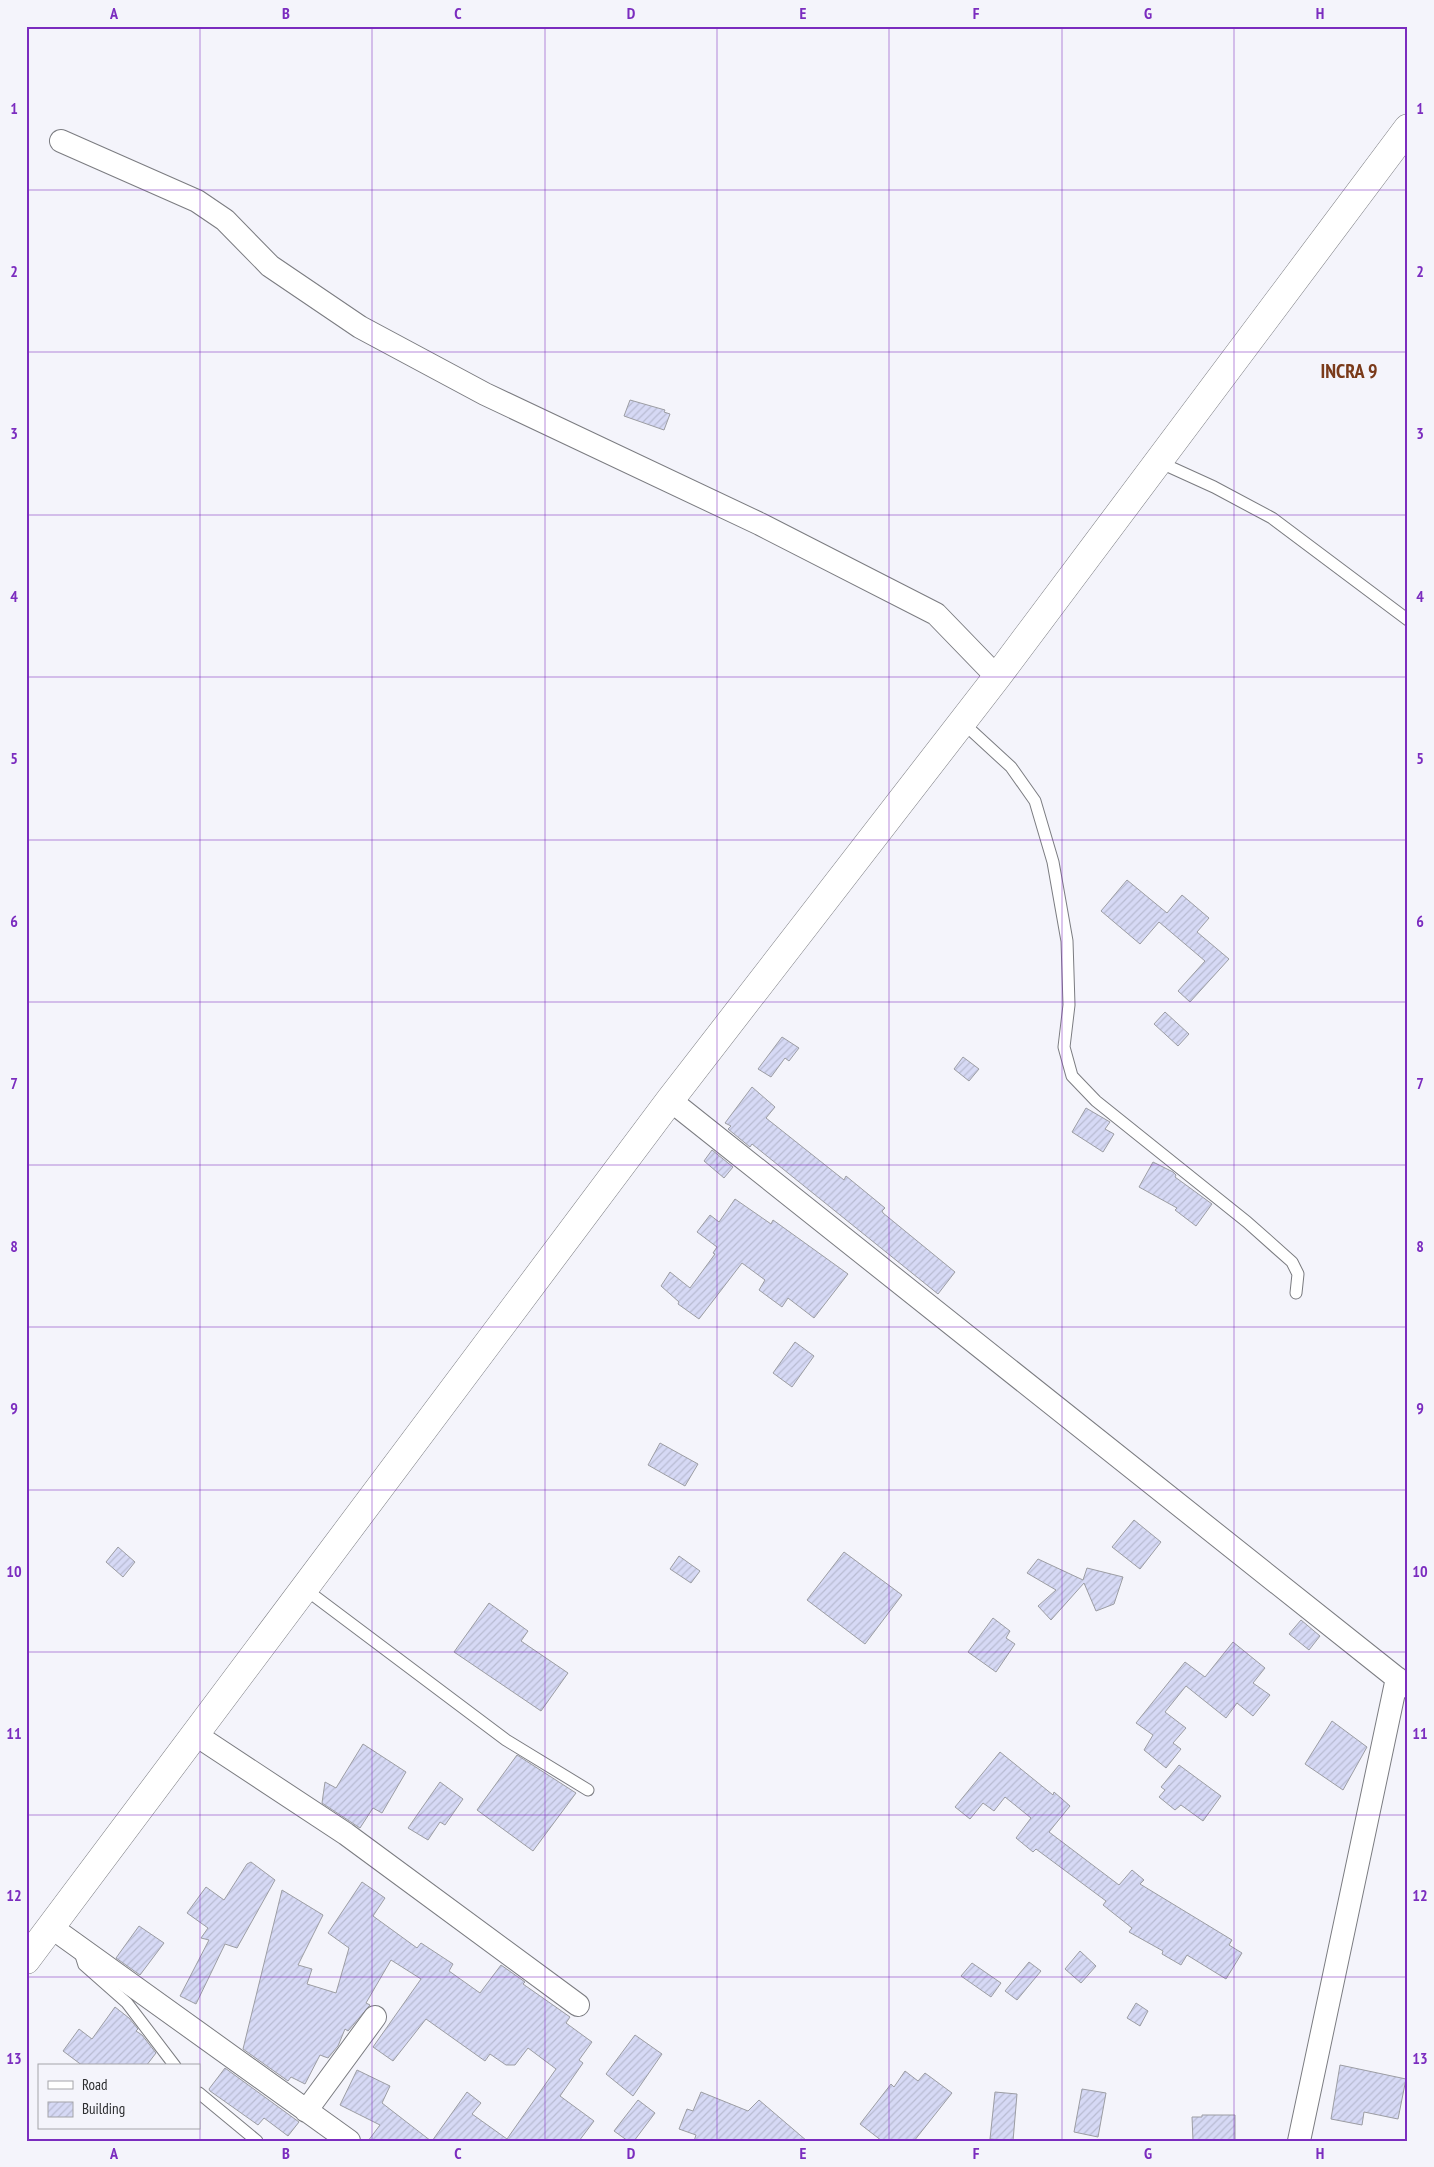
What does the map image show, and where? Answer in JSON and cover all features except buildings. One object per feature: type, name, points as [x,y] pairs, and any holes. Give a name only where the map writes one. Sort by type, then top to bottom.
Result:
[{"type":"main road","points":[[26,1960],[670,1100],[997,677],[1408,128]]},
{"type":"street","points":[[61,141],[197,201],[225,220],[270,266],[360,327],[485,394],[760,524],[936,614],[997,677]]},
{"type":"street","points":[[670,1100],[1402,1682],[1299,2141]]},
{"type":"street","points":[[196,1735],[346,1834],[578,2005]]},
{"type":"street","points":[[51,1927],[349,2141]]},
{"type":"street","points":[[306,2111],[375,2017]]},
{"type":"lane","points":[[1159,462],[1214,487],[1272,518],[1408,620]]},
{"type":"lane","points":[[962,722],[1011,767],[1035,801],[1053,862],[1067,941],[1069,1005],[1064,1047],[1072,1076],[1096,1101],[1248,1222],[1292,1262],[1298,1274],[1296,1293]]},
{"type":"lane","points":[[305,1589],[506,1740],[588,1790]]},
{"type":"lane","points":[[78,1946],[84,1965],[127,2003],[173,2064]]},
{"type":"lane","points":[[200,2094],[257,2141]]},
{"type":"district","name":"INCRA 9","points":[[1349,371]]}]
